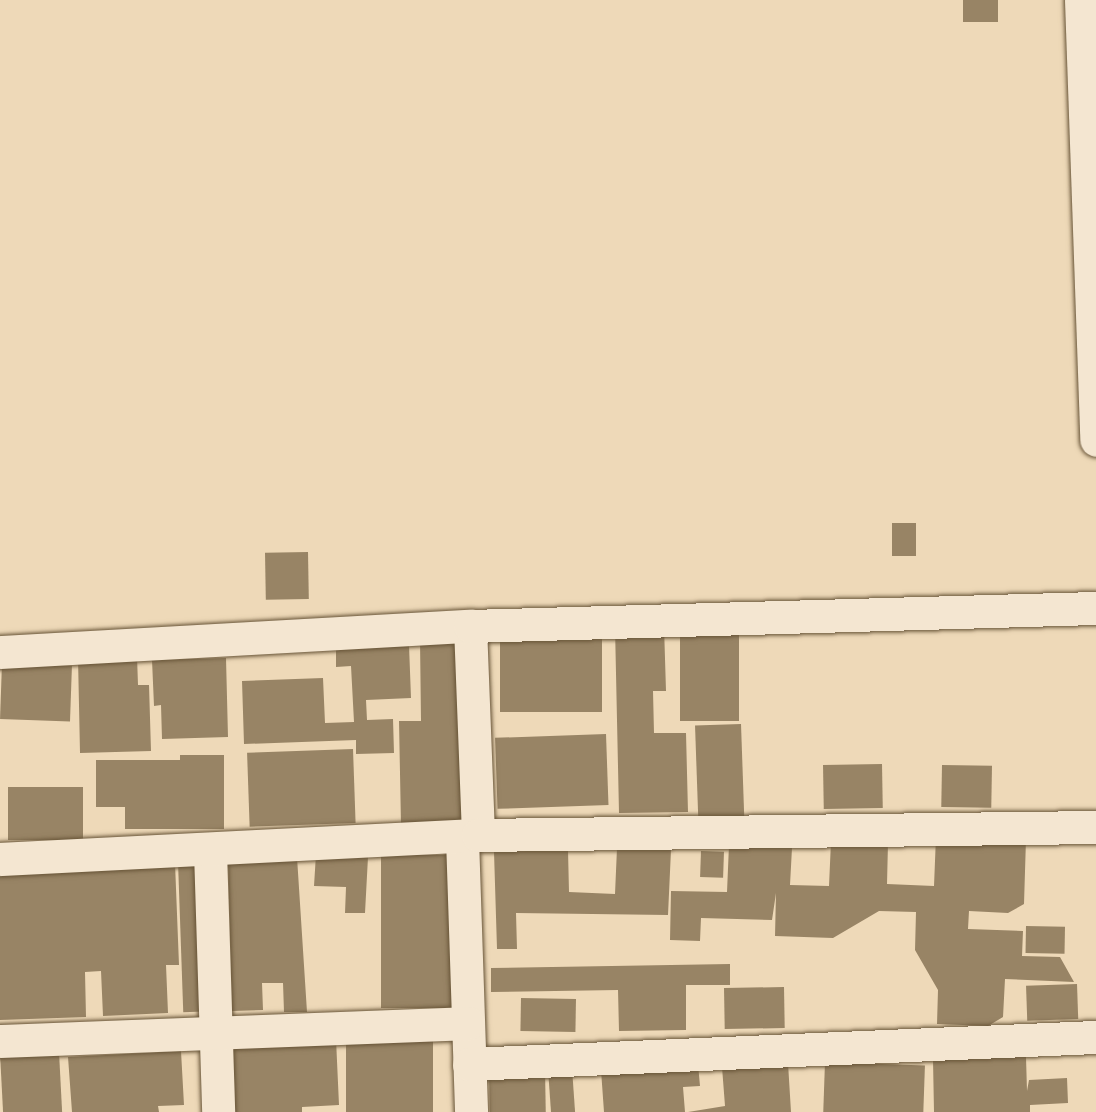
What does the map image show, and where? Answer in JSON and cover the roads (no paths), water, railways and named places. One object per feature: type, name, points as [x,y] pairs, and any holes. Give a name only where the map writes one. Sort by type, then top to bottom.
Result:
[{"type":"street","points":[[1081,0],[1096,440]]},
{"type":"street","points":[[0,652],[470,626],[1096,608]]},
{"type":"street","points":[[470,626],[468,1023],[471,1112]]},
{"type":"street","points":[[0,859],[210,851],[470,836],[1096,827]]},
{"type":"street","points":[[210,851],[218,1112]]},
{"type":"street","points":[[0,1041],[217,1035],[468,1023]]},
{"type":"street","points":[[469,1064],[1096,1037]]}]
